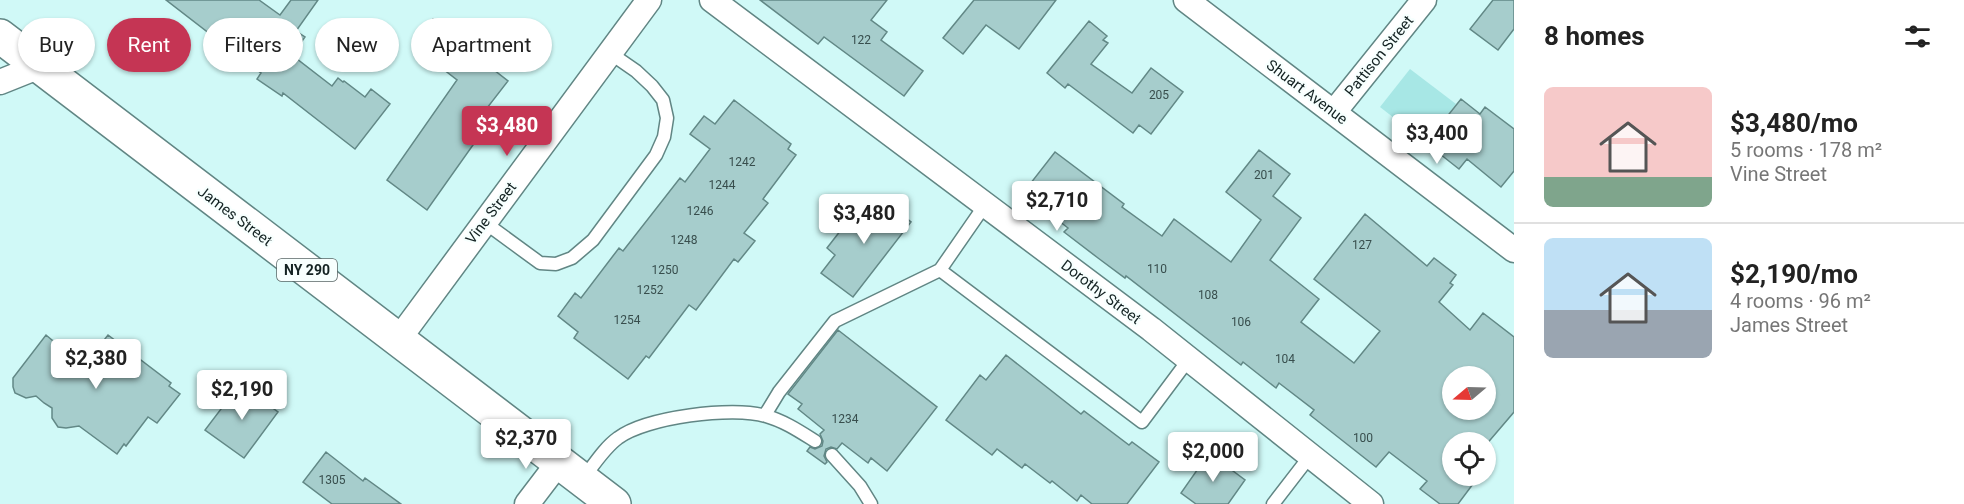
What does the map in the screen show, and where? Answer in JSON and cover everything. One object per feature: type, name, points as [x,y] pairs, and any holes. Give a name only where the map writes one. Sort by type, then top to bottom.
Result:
[{"type":"main road","name":"James Street","points":[[0,36],[18,50]]},
{"type":"main road","name":"James Street","points":[[48,72],[590,489]]},
{"type":"street","name":"Vine Street","points":[[398,340],[649,0]]},
{"type":"street","name":"Dorothy Street","points":[[712,0],[1189,359],[1371,504]]},
{"type":"street","name":"Shuart Avenue","points":[[1186,0],[1514,250]]},
{"type":"street","name":"Pattison Street","points":[[1334,112],[1424,0]]},
{"type":"street","points":[[0,82],[25,72]]},
{"type":"street","points":[[527,504],[590,489]]},
{"type":"lane","points":[[484,222],[540,263],[556,264],[572,258],[593,240],[656,155],[664,137],[667,118],[663,100],[652,86],[636,71],[610,53]]},
{"type":"lane","points":[[765,415],[779,392],[835,321],[940,270],[986,205]]},
{"type":"lane","points":[[940,270],[1142,422],[1189,359]]},
{"type":"lane","points":[[590,489],[618,438],[639,428],[672,418],[719,412],[765,415],[788,424],[815,441]]},
{"type":"lane","points":[[832,455],[860,486],[872,504]]},
{"type":"lane","points":[[1273,504],[1310,456]]},
{"type":"shaded area","points":[[1410,69],[1456,104],[1426,143],[1380,107]]},
{"type":"building","points":[[166,0],[259,0],[280,15],[291,0],[318,0],[303,21],[303,18],[203,18],[203,29]]},
{"type":"building","points":[[760,0],[887,0],[871,20],[887,32],[881,40],[923,71],[904,96],[824,37],[818,44]]},
{"type":"building","points":[[974,0],[1056,0],[1019,49],[986,25],[963,54],[943,38]]},
{"type":"building","points":[[1493,0],[1514,0],[1514,29],[1498,50],[1470,29]]},
{"type":"building","points":[[1089,21],[1107,36],[1103,40],[1108,43],[1091,64],[1132,93],[1151,68],[1183,92],[1151,134],[1139,125],[1133,133],[1068,84],[1065,88],[1047,73]]},
{"type":"building","points":[[303,64],[332,86],[338,78],[365,97],[371,89],[390,104],[355,149],[283,93],[282,96],[257,79],[261,73],[303,72]]},
{"type":"building","points":[[447,72],[496,72],[508,81],[463,139],[473,145],[427,210],[387,180],[457,80]]},
{"type":"building","points":[[1461,99],[1480,114],[1485,107],[1514,129],[1514,171],[1501,187],[1467,159],[1459,169],[1426,143]]},
{"type":"building","points":[[734,100],[791,144],[788,149],[796,155],[763,199],[768,203],[744,233],[755,241],[738,262],[734,259],[696,310],[689,305],[649,358],[646,356],[628,379],[574,338],[578,332],[558,316],[575,293],[581,298],[619,248],[623,251],[680,178],[685,182],[710,149],[690,134],[704,116],[715,124]]},
{"type":"building","points":[[1259,150],[1290,174],[1273,196],[1301,218],[1270,260],[1319,299],[1301,322],[1354,363],[1380,331],[1314,279],[1365,214],[1427,266],[1434,258],[1456,275],[1450,283],[1453,285],[1439,302],[1470,330],[1483,313],[1514,337],[1514,412],[1496,433],[1442,432],[1442,486],[1472,486],[1458,504],[1440,504],[1420,489],[1427,481],[1389,452],[1376,467],[1310,415],[1314,410],[1279,383],[1276,388],[1243,362],[1241,365],[1126,276],[1125,278],[1064,232],[1068,228],[1023,193],[1055,152],[1124,204],[1122,207],[1162,236],[1174,219],[1231,262],[1261,220],[1226,192]]},
{"type":"building","points":[[878,196],[911,222],[853,297],[821,273],[835,255],[827,248],[858,208],[865,213]]},
{"type":"building","points":[[838,330],[937,407],[887,471],[871,458],[868,463],[842,443],[837,449],[831,447],[826,449],[824,456],[827,462],[825,464],[807,451],[810,447],[815,449],[822,446],[823,441],[820,434],[824,430],[798,409],[802,404],[788,394]]},
{"type":"building","points":[[46,335],[58,345],[60,341],[87,362],[108,335],[171,383],[169,386],[180,394],[157,423],[148,417],[117,454],[79,426],[58,427],[52,418],[52,408],[36,396],[26,398],[15,393],[13,378]]},
{"type":"building","points":[[1006,355],[1081,414],[1084,411],[1129,445],[1132,442],[1159,462],[1127,504],[1092,504],[1081,495],[1077,501],[1052,481],[1050,483],[1025,464],[1022,468],[997,449],[992,455],[946,420],[980,375],[986,380]]},
{"type":"building","points":[[240,384],[278,412],[244,458],[205,430]]},
{"type":"building","points":[[326,452],[363,481],[365,478],[401,504],[332,504],[303,482]]},
{"type":"building","points":[[1209,453],[1245,480],[1228,504],[1196,504],[1181,493]]}]
